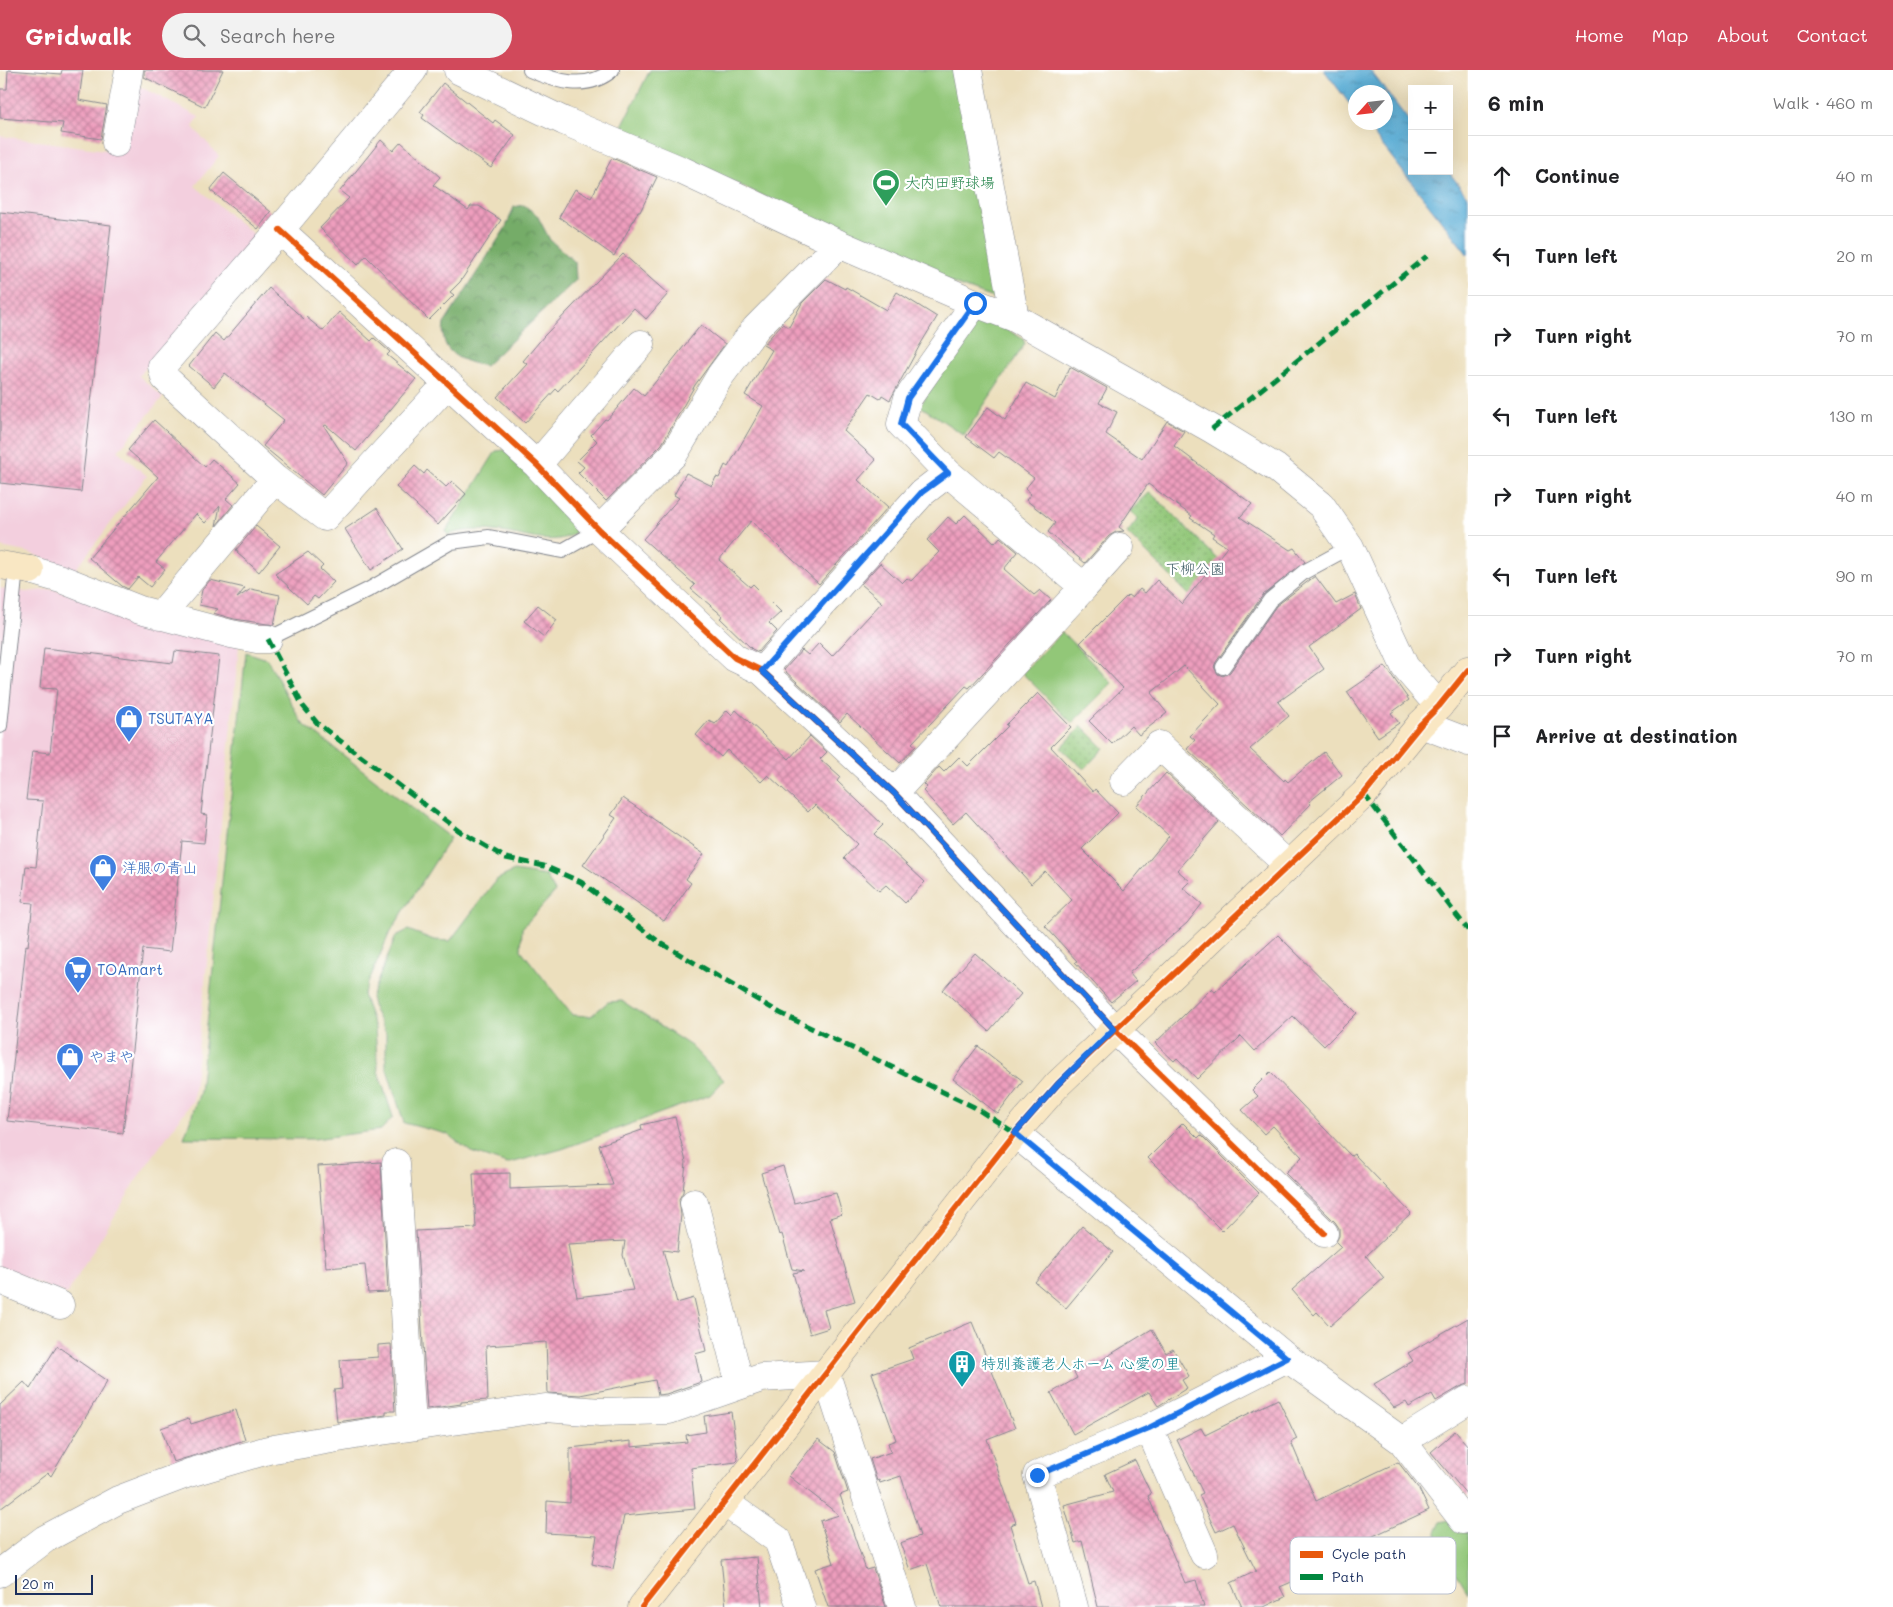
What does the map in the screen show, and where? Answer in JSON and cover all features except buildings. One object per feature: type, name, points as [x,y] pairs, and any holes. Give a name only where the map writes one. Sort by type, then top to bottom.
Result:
[{"type":"street","points":[[116,143],[129,70]]},
{"type":"street","points":[[414,70],[280,230],[162,366],[165,378],[275,478],[325,517],[447,384]]},
{"type":"street","points":[[458,70],[564,121],[683,171],[839,244],[975,303],[1015,318],[1212,429],[1276,468],[1321,505],[1350,547],[1405,667],[1430,715],[1468,742]]},
{"type":"street","points":[[968,70],[1015,318]]},
{"type":"street","points":[[280,230],[537,465],[599,530],[735,658],[762,671],[894,793],[1114,1029],[1324,1234]]},
{"type":"street","points":[[599,530],[674,454],[720,376],[756,328],[839,244]]},
{"type":"street","points":[[975,303],[908,398],[901,424],[948,473],[1084,587]]},
{"type":"street","points":[[537,465],[642,344]]},
{"type":"street","points":[[762,671],[922,492],[948,473]]},
{"type":"street","points":[[160,616],[275,478]]},
{"type":"street","points":[[894,793],[1120,547]]},
{"type":"street","points":[[15,568],[61,579],[120,603],[160,616],[231,634],[268,639]]},
{"type":"street","points":[[642,1607],[1015,1133],[1058,1084],[1364,794],[1468,670]]},
{"type":"street","points":[[1124,781],[1159,745],[1289,866]]},
{"type":"street","points":[[1015,1133],[1287,1358],[1402,1441],[1463,1520]]},
{"type":"street","points":[[396,1163],[412,1426]]},
{"type":"street","points":[[694,1203],[740,1385]]},
{"type":"street","points":[[0,1280],[60,1305]]},
{"type":"street","points":[[1074,1607],[1037,1475],[1149,1428],[1287,1358]]},
{"type":"street","points":[[0,1573],[45,1539],[118,1500],[189,1473],[268,1450],[412,1426],[545,1408],[601,1412],[670,1410],[761,1378],[826,1374]]},
{"type":"street","points":[[826,1374],[902,1607]]},
{"type":"street","points":[[1402,1441],[1468,1400]]},
{"type":"street","points":[[1149,1428],[1204,1554]]},
{"type":"street","points":[[724,1502],[778,1540],[801,1607]]},
{"type":"lane","points":[[530,70],[554,80],[580,82],[602,78],[612,70]]},
{"type":"lane","points":[[268,639],[368,590],[451,542],[489,537],[562,551],[599,530]]},
{"type":"lane","points":[[1223,667],[1270,600],[1304,572],[1350,547]]},
{"type":"lane","points":[[0,726],[15,568]]},
{"type":"shaded area","points":[[137,85],[199,117],[193,127],[219,156],[195,186],[257,237],[139,376],[163,397],[118,451],[147,476],[75,570],[27,552],[0,547],[0,136],[121,152]]},
{"type":"shaded area","points":[[0,588],[26,592],[53,589],[239,646],[193,1100],[141,1173],[66,1295],[0,1267]]},
{"type":"green space","name":"大内田野球場","points":[[650,70],[954,70],[1005,302],[957,285],[620,130]]},
{"type":"green space","points":[[524,205],[537,215],[550,240],[575,262],[576,280],[485,366],[468,362],[448,349],[443,334],[444,324],[506,227],[514,207]]},
{"type":"green space","points":[[989,319],[1023,339],[1025,344],[964,435],[920,406],[967,330],[979,321]]},
{"type":"green space","points":[[505,450],[576,515],[575,533],[556,539],[483,530],[465,531],[448,535],[446,531],[496,451]]},
{"type":"green space","name":"下柳公園","points":[[1150,492],[1226,567],[1198,604],[1127,533],[1138,519],[1130,511]]},
{"type":"green space","points":[[1062,632],[1112,683],[1072,723],[1022,673]]},
{"type":"green space","points":[[246,652],[267,659],[302,723],[450,838],[389,934],[363,995],[375,1028],[378,1071],[393,1117],[381,1130],[314,1139],[184,1138],[200,1092]]},
{"type":"green space","points":[[1082,726],[1104,748],[1084,769],[1061,748]]},
{"type":"green space","points":[[514,871],[546,876],[555,892],[522,928],[521,950],[572,1015],[591,1016],[608,1002],[622,1001],[691,1046],[724,1080],[710,1095],[562,1149],[507,1164],[471,1152],[447,1134],[404,1123],[386,1066],[386,1033],[374,1010],[371,997],[396,936],[408,930],[434,940],[450,941],[496,880]]},
{"type":"green space","points":[[1449,1520],[1468,1534],[1468,1594],[1456,1573],[1456,1537],[1437,1537],[1436,1532],[1441,1522]]},
{"type":"water","points":[[1324,70],[1370,70],[1381,85],[1348,85],[1348,102]]},
{"type":"water","points":[[1393,100],[1408,120],[1408,175],[1451,175],[1468,197],[1468,255],[1370,130],[1393,130]]},
{"type":"marked path","points":[[1212,429],[1427,256]]},
{"type":"marked path","points":[[268,639],[303,706],[318,724],[461,832],[506,858],[544,866],[581,882],[659,942],[780,1013],[974,1107],[1015,1133]]},
{"type":"marked path","points":[[1364,794],[1468,930]]},
{"type":"cycle path","points":[[280,230],[537,465],[599,530],[735,658],[762,671],[894,793],[1114,1029],[1324,1233]]},
{"type":"cycle path","points":[[642,1607],[1015,1133],[1058,1084],[1364,794],[1468,670]]},
{"type":"place","name":"大内田野球場","points":[[886,207]]},
{"type":"place","name":"TSUTAYA","points":[[129,743]]},
{"type":"place","name":"洋服の青山","points":[[103,892]]},
{"type":"place","name":"TOAmart","points":[[78,994]]},
{"type":"place","name":"やまや","points":[[70,1081]]},
{"type":"place","name":"特別養護老人ホーム 心愛の里","points":[[962,1388]]},
{"type":"route","points":[[975,303],[908,398],[901,424],[948,473],[922,492],[762,671],[894,793],[1114,1029],[1058,1084],[1015,1133],[1287,1358],[1149,1428],[1037,1475]]}]
